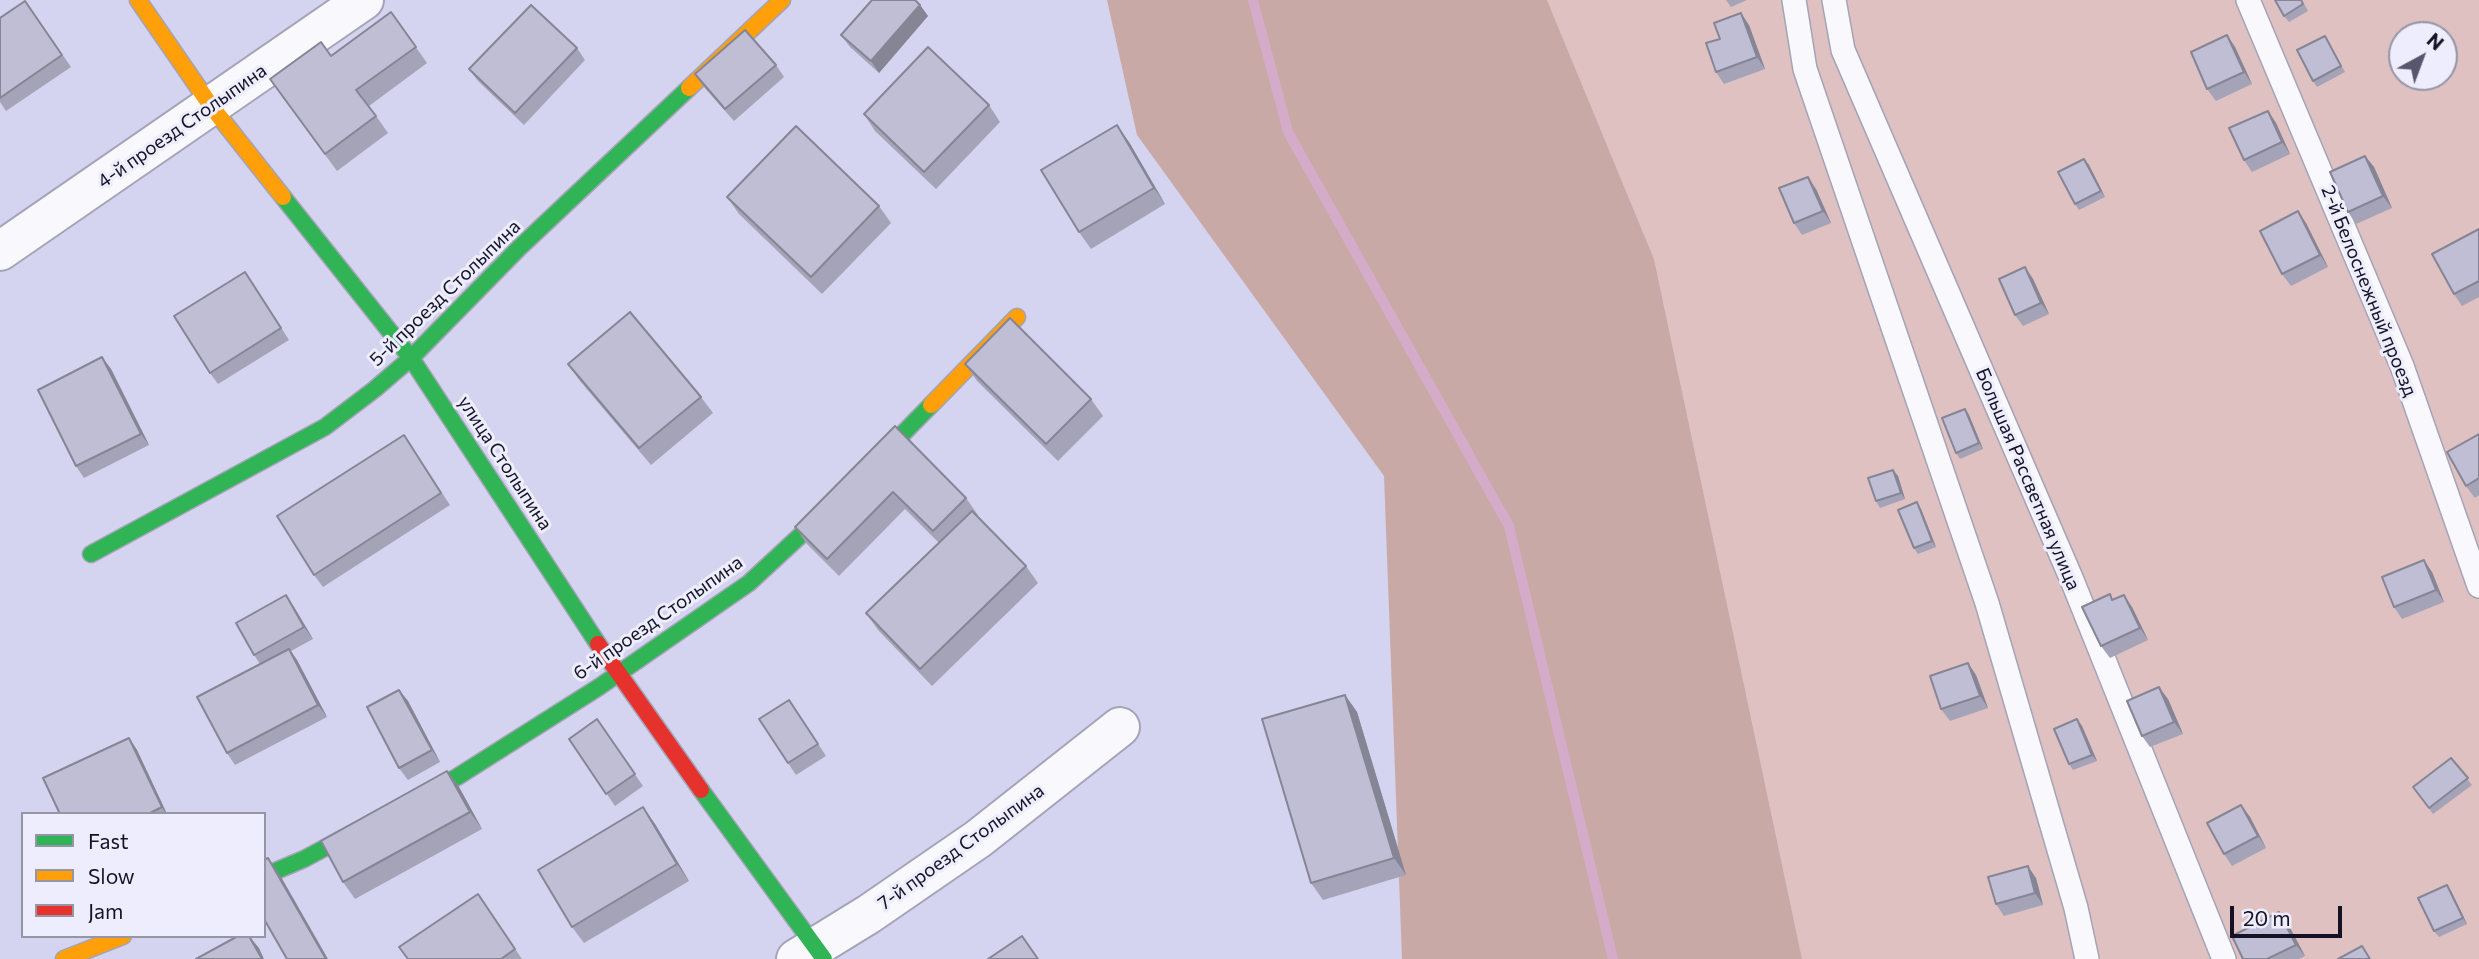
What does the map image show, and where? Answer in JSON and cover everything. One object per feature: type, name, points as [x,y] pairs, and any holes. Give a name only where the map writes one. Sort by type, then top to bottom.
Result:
[{"type":"street","name":"улица Столыпина","points":[[138,0],[211,106],[411,358],[617,674],[812,955]]},
{"type":"street","name":"4-й проезд Столыпина","points":[[0,251],[364,0]]},
{"type":"street","name":"5-й проезд Столыпина","points":[[91,554],[326,427],[411,358],[519,248],[782,0]]},
{"type":"street","name":"6-й проезд Столыпина","points":[[266,875],[304,859],[457,777],[617,674],[748,583],[829,509],[1017,317]]},
{"type":"street","name":"7-й проезд Столыпина","points":[[812,955],[978,839],[1119,727]]},
{"type":"street","points":[[64,959],[118,938]]},
{"type":"lane","points":[[1794,0],[1805,69],[1987,603],[2076,908],[2087,959]]},
{"type":"lane","name":"Большая Рассветная улица","points":[[1834,0],[1843,50],[2072,580],[2224,959]]},
{"type":"lane","name":"2-й Белоснежный проезд","points":[[2248,0],[2402,366],[2479,586]]},
{"type":"shaded area","points":[[1107,0],[1547,0],[1654,259],[1802,959],[1402,959],[1384,476],[1137,135]]},
{"type":"shaded area","points":[[1547,0],[2479,0],[2479,959],[1802,959],[1654,259]]},
{"type":"building","points":[[872,0],[915,0],[920,5],[871,61],[841,35]]},
{"type":"building","points":[[2275,0],[2301,0],[2303,4],[2284,16]]},
{"type":"building","points":[[25,1],[62,55],[0,98],[0,18]]},
{"type":"building","points":[[531,5],[577,48],[515,113],[469,69]]},
{"type":"building","points":[[391,12],[416,47],[356,90],[376,116],[325,154],[270,79],[321,42],[331,56]]},
{"type":"building","points":[[1741,13],[1757,57],[1716,72],[1706,43],[1720,39],[1714,23]]},
{"type":"building","points":[[745,30],[776,65],[725,109],[695,74]]},
{"type":"building","points":[[2227,35],[2244,72],[2207,89],[2191,52]]},
{"type":"building","points":[[2325,36],[2341,66],[2313,81],[2297,50]]},
{"type":"building","points":[[928,47],[989,105],[924,172],[864,114]]},
{"type":"building","points":[[2268,111],[2282,142],[2244,160],[2229,128]]},
{"type":"building","points":[[1117,125],[1154,188],[1079,232],[1041,170]]},
{"type":"building","points":[[796,126],[879,206],[811,277],[727,197]]},
{"type":"building","points":[[2365,156],[2383,196],[2348,212],[2330,172]]},
{"type":"building","points":[[2084,159],[2101,191],[2075,204],[2058,172]]},
{"type":"building","points":[[1808,177],[1823,211],[1794,223],[1779,188]]},
{"type":"building","points":[[2298,211],[2320,255],[2282,274],[2260,231]]},
{"type":"building","points":[[2479,229],[2479,281],[2454,294],[2432,254]]},
{"type":"building","points":[[2025,267],[2041,303],[2015,315],[1999,279]]},
{"type":"building","points":[[245,272],[281,328],[210,373],[174,316]]},
{"type":"building","points":[[630,312],[701,397],[639,448],[568,364]]},
{"type":"building","points":[[1010,318],[1091,399],[1046,444],[965,364]]},
{"type":"building","points":[[102,357],[141,434],[76,466],[38,390]]},
{"type":"building","points":[[1965,409],[1979,443],[1956,453],[1942,418]]},
{"type":"building","points":[[895,426],[966,498],[933,531],[893,492],[827,559],[795,527]]},
{"type":"building","points":[[2479,434],[2479,478],[2466,486],[2447,452]]},
{"type":"building","points":[[404,435],[441,493],[314,575],[277,516]]},
{"type":"building","points":[[1893,470],[1901,493],[1876,501],[1868,478]]},
{"type":"building","points":[[1917,502],[1932,541],[1914,548],[1898,510]]},
{"type":"building","points":[[972,511],[1026,566],[920,669],[866,613]]},
{"type":"building","points":[[2424,560],[2436,590],[2394,607],[2382,577]]},
{"type":"building","points":[[2110,594],[2112,600],[2124,595],[2140,628],[2101,646],[2082,607]]},
{"type":"building","points":[[286,595],[304,627],[254,655],[236,623]]},
{"type":"building","points":[[289,649],[318,705],[227,753],[197,697]]},
{"type":"building","points":[[1968,663],[1980,696],[1941,709],[1930,676]]},
{"type":"building","points":[[2159,687],[2174,722],[2142,736],[2127,701]]},
{"type":"building","points":[[399,690],[432,750],[399,768],[367,707]]},
{"type":"building","points":[[1345,695],[1394,858],[1311,883],[1262,719]]},
{"type":"building","points":[[789,700],[818,744],[788,763],[759,719]]},
{"type":"building","points":[[597,719],[635,774],[606,794],[569,739]]},
{"type":"building","points":[[2077,719],[2092,755],[2069,764],[2054,729]]},
{"type":"building","points":[[129,738],[162,807],[152,812],[59,812],[43,778]]},
{"type":"building","points":[[2451,758],[2468,778],[2429,808],[2413,787]]},
{"type":"building","points":[[447,771],[470,812],[343,882],[321,841]]},
{"type":"building","points":[[2241,805],[2258,836],[2224,854],[2207,823]]},
{"type":"building","points":[[643,807],[677,864],[572,927],[538,870]]},
{"type":"building","points":[[268,858],[326,959],[287,959],[266,922]]},
{"type":"building","points":[[2028,866],[2035,893],[1996,904],[1988,877]]},
{"type":"building","points":[[2447,885],[2463,918],[2434,931],[2418,898]]},
{"type":"building","points":[[478,894],[515,949],[501,959],[408,959],[399,947]]},
{"type":"building","points":[[2279,912],[2296,945],[2267,959],[2243,959],[2232,936]]},
{"type":"building","points":[[1022,936],[1038,959],[988,959]]},
{"type":"building","points":[[234,938],[250,938],[262,959],[196,959]]},
{"type":"building","points":[[2362,946],[2370,959],[2338,959]]},
{"type":"waterway","points":[[1253,0],[1288,132],[1509,526],[1613,959]]},
{"type":"traffic: fast","points":[[91,554],[325,427],[375,389],[411,358],[519,248],[689,88]]},
{"type":"traffic: fast","points":[[283,197],[411,358],[598,644]]},
{"type":"traffic: fast","points":[[266,875],[304,859],[457,777],[599,687],[749,583],[829,509],[931,405]]},
{"type":"traffic: fast","points":[[701,790],[824,959]]},
{"type":"traffic: slow","points":[[138,0],[211,106],[283,197]]},
{"type":"traffic: slow","points":[[689,88],[782,0]]},
{"type":"traffic: slow","points":[[931,405],[1017,317]]},
{"type":"traffic: slow","points":[[64,959],[118,938]]},
{"type":"traffic: jam","points":[[598,644],[701,790]]}]
